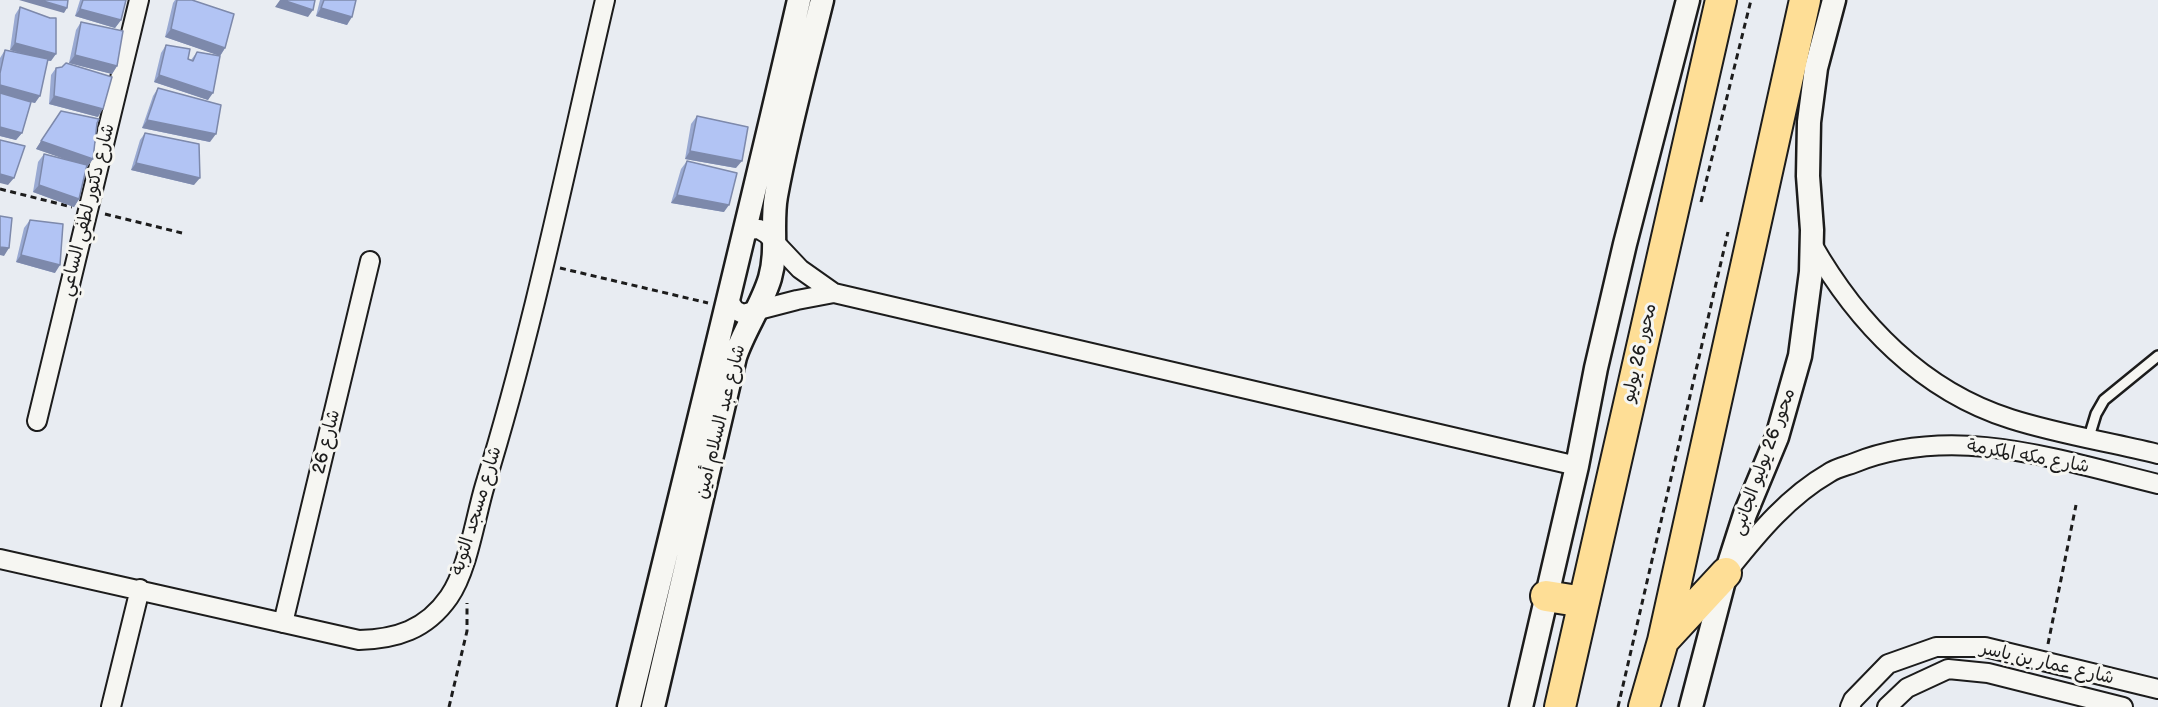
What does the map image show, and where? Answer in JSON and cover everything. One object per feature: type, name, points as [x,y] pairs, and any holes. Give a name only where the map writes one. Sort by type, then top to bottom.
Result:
[{"type":"highway","name":"محور 26 يوليو","points":[[1560,707],[1721,0]]},
{"type":"highway","points":[[1644,707],[1663,641],[1804,0]]},
{"type":"highway","points":[[1663,641],[1726,573]]},
{"type":"highway","points":[[1546,596],[1584,602]]},
{"type":"street","name":"شارع دكتور لطفي الساعي","points":[[37,421],[139,0]]},
{"type":"street","name":"شارع مسجد التوبة","points":[[0,559],[359,640],[385,639],[410,631],[432,616],[449,597],[460,573],[525,349],[605,0]]},
{"type":"street","name":"شارع عبد السلام أمين","points":[[629,707],[746,230],[799,0]]},
{"type":"street","name":"شارع عبد السلام أمين","points":[[653,707],[735,357],[770,278],[776,244],[774,222],[777,190],[822,0]]},
{"type":"street","points":[[1521,707],[1577,466],[1596,368],[1620,266],[1688,0]]},
{"type":"street","name":"محور 26 يوليو الجانبى","points":[[1691,707],[1726,573],[1745,514],[1774,446],[1790,397],[1807,314],[1812,244],[1808,176],[1809,122],[1816,68],[1834,0]]},
{"type":"street","points":[[746,230],[759,229],[767,234],[800,269],[834,293],[1577,466]]},
{"type":"street","name":"شارع مكه المكرمة","points":[[1812,244],[1827,270],[1861,317],[1920,372],[1963,399],[2011,419],[2158,454]]},
{"type":"street","name":"شارع 26","points":[[283,623],[370,261]]},
{"type":"street","points":[[727,303],[738,312],[748,313],[834,293]]},
{"type":"street","points":[[2083,466],[2089,437]]},
{"type":"street","name":"شارع مكه المكرمة","points":[[1726,573],[1763,527],[1791,500],[1829,472],[1872,456],[1917,446],[1962,444],[2008,450],[2158,484]]},
{"type":"street","points":[[111,707],[140,589]]},
{"type":"street","name":"شارع عمار بن ياسر","points":[[1850,707],[1853,700],[1888,664],[1936,647],[1984,647],[2158,689]]},
{"type":"street","points":[[643,649],[665,657]]},
{"type":"street","name":"شارع عمار بن ياسر","points":[[1887,707],[1906,688],[1948,669],[1988,673],[2061,700],[2123,707]]},
{"type":"street","points":[[2088,703],[2094,674]]},
{"type":"lane","points":[[2089,437],[2096,414],[2104,400],[2158,356]]},
{"type":"path","points":[[1618,707],[1728,230]]},
{"type":"path","points":[[543,264],[727,303]]},
{"type":"path","points":[[2044,661],[2076,505]]},
{"type":"path","points":[[449,707],[467,631],[467,602],[460,573]]},
{"type":"building","points":[[40,0],[68,0],[67,8]]},
{"type":"building","points":[[83,0],[126,0],[121,20],[80,9]]},
{"type":"building","points":[[177,0],[192,0],[234,14],[225,48],[171,29]]},
{"type":"building","points":[[283,0],[315,0],[313,10]]},
{"type":"building","points":[[324,0],[356,0],[352,17],[321,8]]},
{"type":"building","points":[[20,7],[56,18],[56,54],[15,43]]},
{"type":"building","points":[[81,22],[123,31],[117,66],[75,55]]},
{"type":"building","points":[[166,45],[190,49],[188,59],[193,61],[197,52],[220,56],[213,93],[159,75]]},
{"type":"building","points":[[5,50],[48,59],[40,96],[0,85]]},
{"type":"building","points":[[66,63],[112,77],[103,109],[54,96],[56,68]]},
{"type":"building","points":[[158,88],[221,105],[216,134],[147,120]]},
{"type":"building","points":[[0,93],[31,102],[22,133],[0,127]]},
{"type":"building","points":[[61,111],[99,119],[93,159],[41,141]]},
{"type":"building","points":[[697,116],[748,127],[742,161],[690,151]]},
{"type":"building","points":[[145,133],[199,144],[200,178],[136,163]]},
{"type":"building","points":[[0,140],[25,146],[14,178],[0,174]]},
{"type":"building","points":[[44,154],[87,165],[79,199],[39,185]]},
{"type":"building","points":[[687,161],[737,173],[729,205],[677,195]]},
{"type":"building","points":[[0,216],[12,218],[9,248],[0,247]]},
{"type":"building","points":[[30,220],[63,224],[60,265],[21,255]]}]
